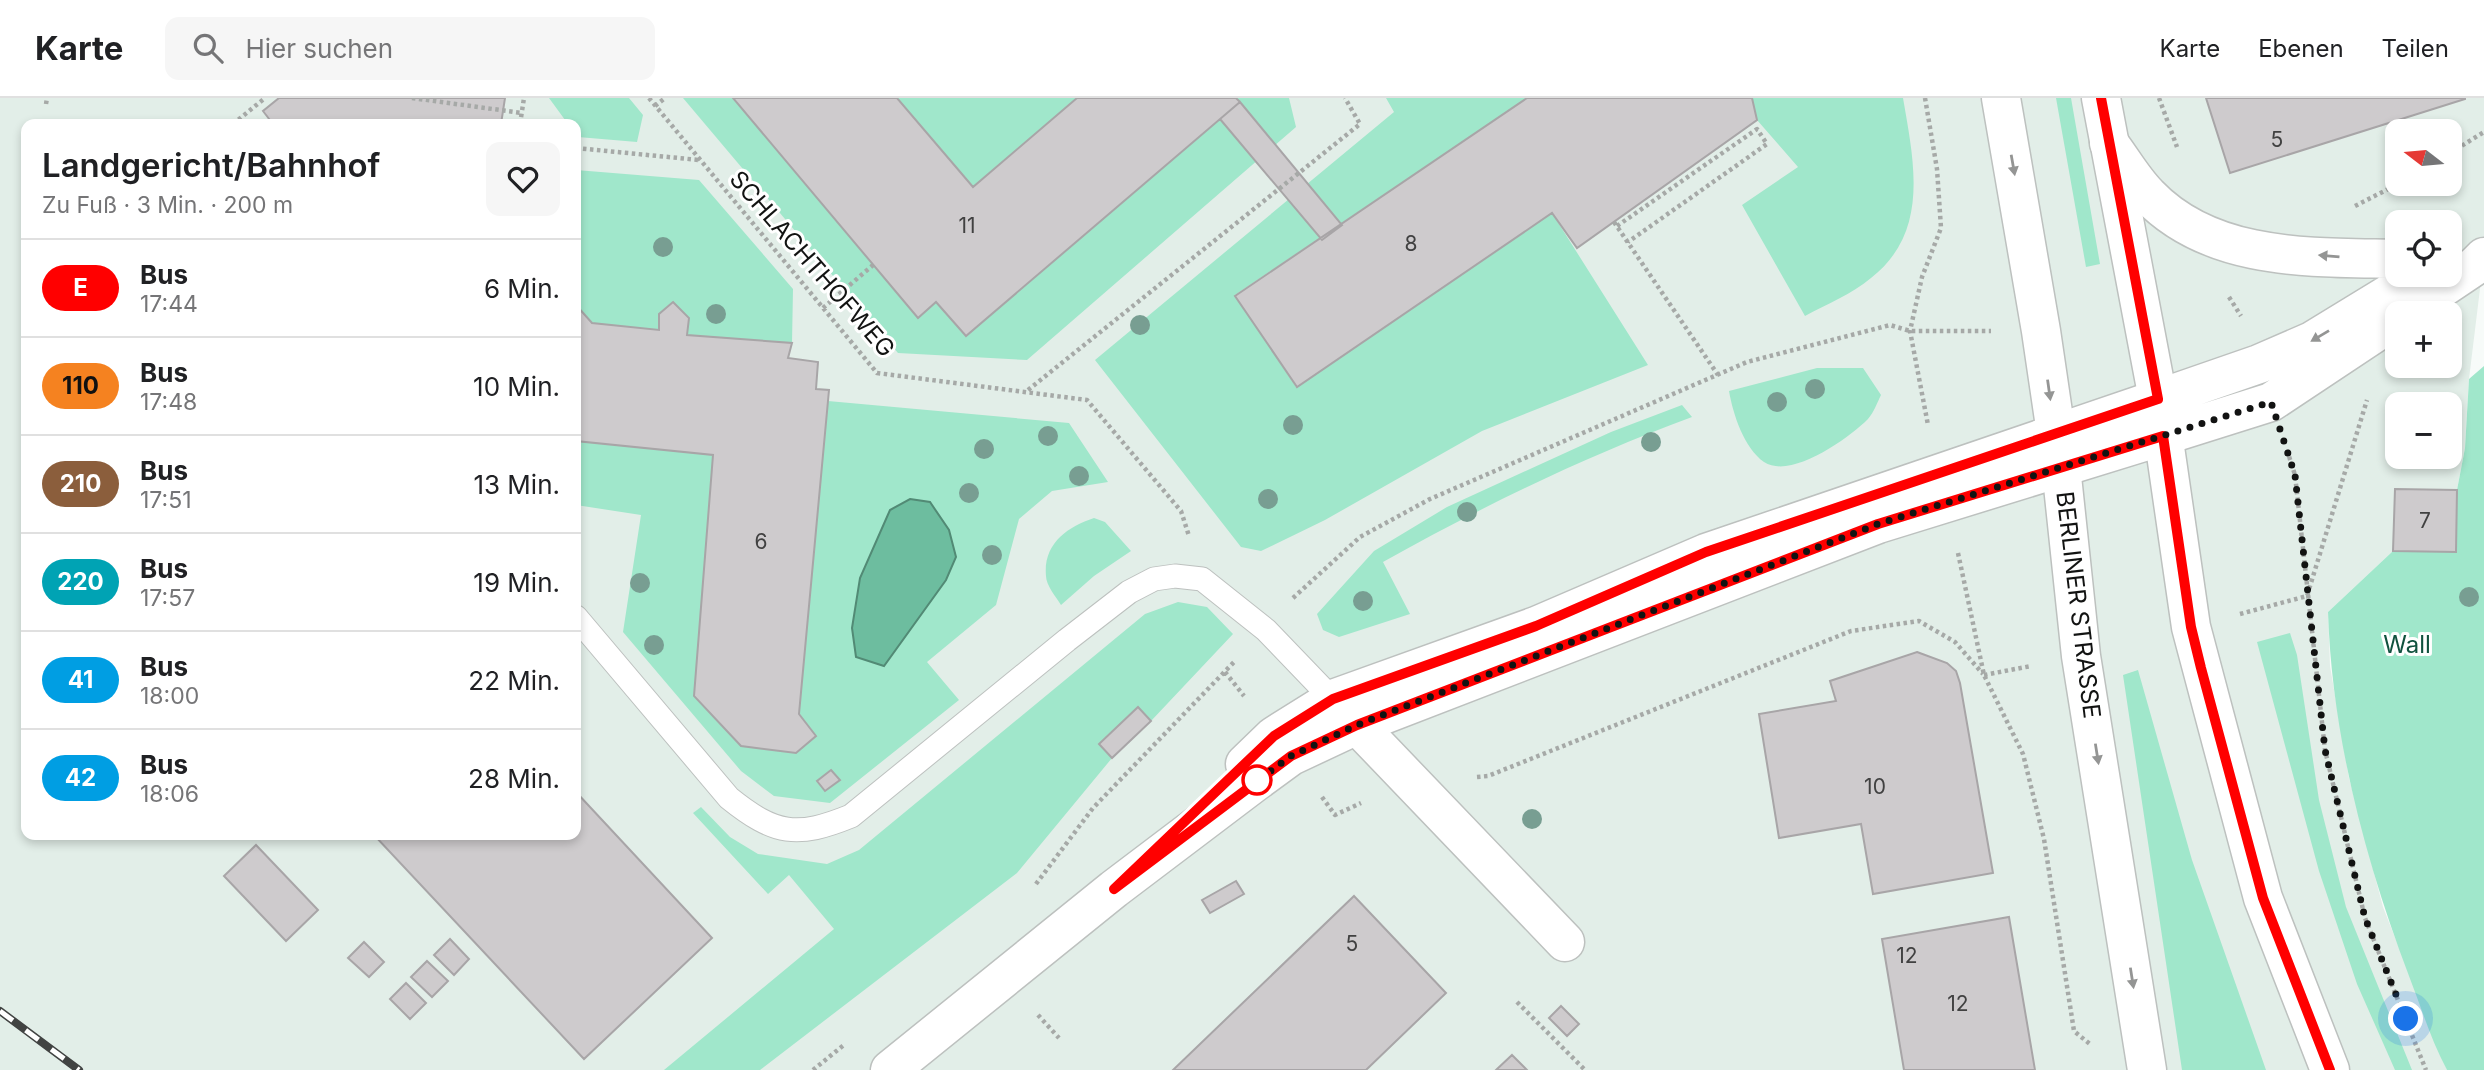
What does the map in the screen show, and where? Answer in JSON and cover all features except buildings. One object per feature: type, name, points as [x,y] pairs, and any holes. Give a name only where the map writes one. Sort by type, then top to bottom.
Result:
[{"type":"street","name":"BERLINER STRASSE","points":[[2001,98],[2058,450],[2081,656],[2147,1070]]},
{"type":"street","points":[[2101,98],[2160,418],[2191,627],[2263,898],[2330,1070]]},
{"type":"street","points":[[2109,143],[2149,196],[2206,237],[2235,247],[2337,257],[2385,259]]},
{"type":"street","points":[[2462,252],[2484,242]]},
{"type":"street","points":[[2423,301],[2484,257]]},
{"type":"street","points":[[2160,418],[2259,364],[2312,341],[2400,287]]},
{"type":"street","points":[[890,1070],[1114,889],[1345,712],[1706,552],[2160,418],[2271,402],[2385,327]]},
{"type":"street","points":[[1345,712],[1565,942]]},
{"type":"lane","points":[[581,623],[729,799],[752,817],[773,828],[798,832],[821,829],[850,816],[1129,592],[1154,579],[1175,576],[1202,579],[1266,630],[1345,712]]},
{"type":"path","points":[[239,119],[265,98]]},
{"type":"path","points":[[412,98],[522,113]]},
{"type":"path","points":[[521,119],[523,98]]},
{"type":"path","name":"SCHLACHTHOFWEG","points":[[649,98],[877,373],[1027,390],[1087,400],[1181,511],[1202,579]]},
{"type":"path","points":[[655,106],[665,98]]},
{"type":"path","points":[[1027,390],[1360,124],[1345,98]]},
{"type":"path","points":[[1032,889],[1093,808],[1266,630],[1295,596],[1360,537],[1430,499],[1747,362],[1890,325],[1910,331],[1922,276],[1941,228],[1937,169],[1925,98]]},
{"type":"path","points":[[1628,242],[1767,144],[1757,129],[1616,224],[1628,242],[1718,375]]},
{"type":"path","points":[[2462,146],[2484,132]]},
{"type":"path","points":[[581,148],[699,160]]},
{"type":"path","points":[[823,308],[873,265]]},
{"type":"path","points":[[2223,290],[2238,307],[2259,364]]},
{"type":"path","points":[[2307,596],[2385,356]]},
{"type":"path","points":[[2271,402],[2295,475],[2325,750],[2365,918],[2426,1070]]},
{"type":"path","points":[[1412,781],[1488,776],[1852,631],[1919,621],[1955,642],[1984,675],[2023,754],[2044,839],[2074,1031],[2091,1046],[2093,1058]]},
{"type":"path","points":[[1517,1002],[1585,1070]]},
{"type":"path","points":[[813,1070],[855,1036]]},
{"type":"shaded area","points":[[0,98],[2484,98],[2484,256],[2462,464],[2462,392],[2385,392],[2385,469],[2461,469],[2457,490],[2456,552],[2393,551],[2328,612],[2330,666],[2349,778],[2383,907],[2447,1070],[0,1070]]},
{"type":"shaded area","points":[[910,499],[930,502],[949,530],[956,557],[946,580],[884,666],[856,657],[852,628],[860,578],[890,510]]},
{"type":"green space","points":[[549,98],[629,98],[643,115],[637,142],[581,137],[581,119],[564,119]]},
{"type":"green space","points":[[683,98],[733,98],[917,317],[936,302],[966,336],[1239,103],[1236,98],[1289,98],[1296,127],[1027,360],[898,353]]},
{"type":"green space","points":[[897,98],[1077,98],[973,187]]},
{"type":"green space","points":[[1386,98],[1527,98],[1235,295],[1296,387],[1552,213],[1648,365],[1482,431],[1325,520],[1261,551],[1241,547],[1095,360],[1394,112]]},
{"type":"green space","points":[[1752,98],[1903,98],[1911,147],[1913,195],[1910,218],[1902,239],[1890,260],[1864,284],[1805,316],[1742,205],[1798,167],[1757,120]]},
{"type":"green space","points":[[2056,98],[2071,98],[2100,264],[2086,267]]},
{"type":"green space","points":[[581,170],[699,180],[793,289],[792,343],[687,335],[659,314],[659,330],[592,323],[581,311]]},
{"type":"green space","name":"Wall","points":[[2484,366],[2484,1070],[2447,1070],[2431,1035],[2393,932],[2353,797],[2336,705],[2328,612],[2393,551],[2456,552],[2457,490],[2465,448],[2469,379]]},
{"type":"green space","points":[[1817,368],[1863,368],[1881,395],[1874,410],[1859,427],[1819,454],[1789,466],[1775,466],[1764,462],[1745,439],[1733,410],[1729,391]]},
{"type":"green space","points":[[828,401],[1069,423],[1108,482],[1052,491],[1019,519],[996,605],[927,662],[959,700],[830,803],[774,796],[741,771],[623,632],[641,515],[581,506],[581,442],[713,455],[694,696],[741,746],[796,753],[816,736],[799,714]]},
{"type":"green space","points":[[1682,405],[1692,417],[1613,448],[1535,484],[1383,562],[1410,614],[1339,637],[1323,630],[1317,614],[1374,551],[1447,507],[1611,432]]},
{"type":"green space","points":[[1094,518],[1105,522],[1131,551],[1094,576],[1061,605],[1046,580],[1048,555],[1066,532]]},
{"type":"green space","points":[[1178,602],[1207,607],[1233,634],[1151,721],[1138,707],[1099,744],[1112,758],[1017,873],[760,1070],[664,1070],[834,929],[789,875],[768,894],[693,813],[701,807],[730,837],[758,854],[827,864],[859,850],[1145,614]]},
{"type":"green space","points":[[2290,633],[2297,655],[2319,800],[2346,907],[2412,1070],[2395,1070],[2357,984],[2319,871],[2257,642]]},
{"type":"green space","points":[[2138,670],[2192,860],[2266,1070],[2182,1070],[2123,675]]},
{"type":"railway","points":[[0,1011],[79,1070]]},
{"type":"bus line","name":"E","points":[[2101,98],[2158,399],[1706,552],[1536,626],[1333,699],[1274,736],[1114,889],[1291,756],[1357,725],[1878,524],[2163,436],[2191,627],[2201,668],[2263,898],[2330,1070]]},
{"type":"route","points":[[1257,780],[1254,783],[1291,756],[1357,725],[1878,524],[2271,402],[2295,475],[2325,750],[2365,918],[2406,1019]]}]
